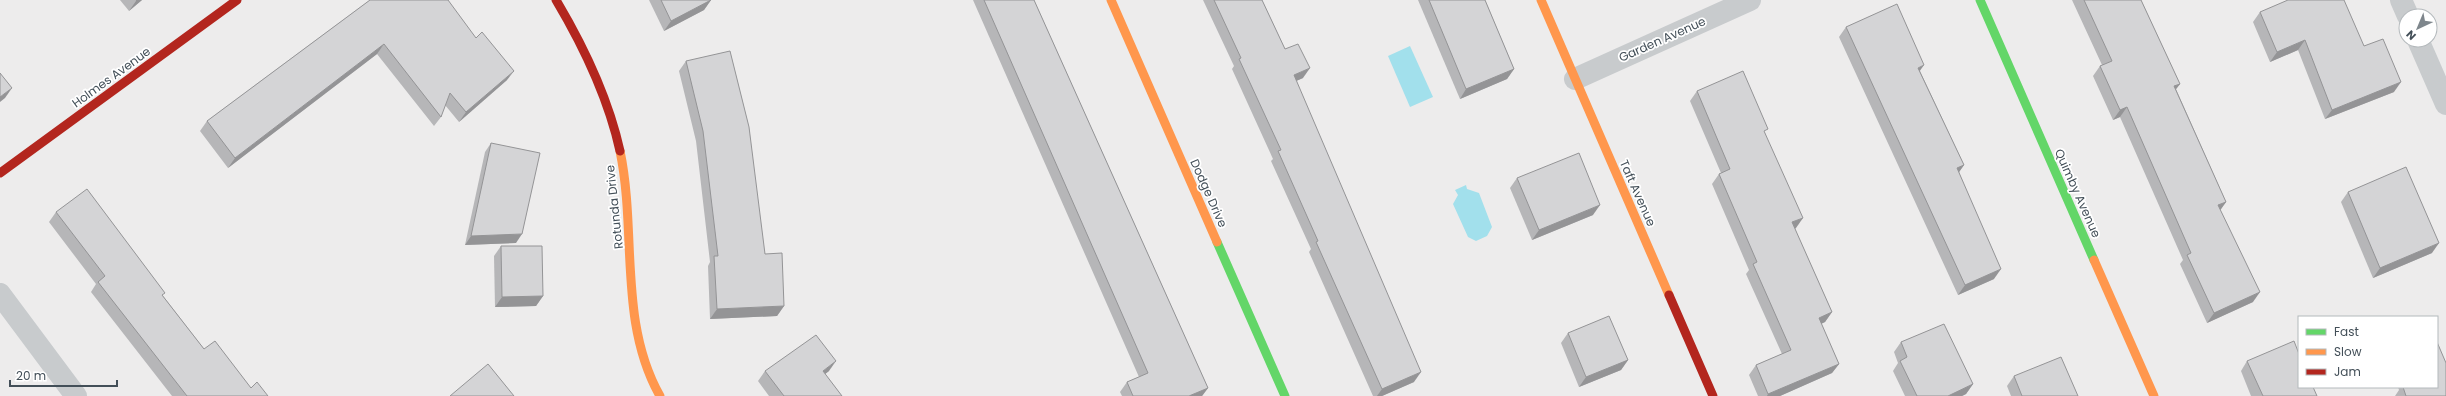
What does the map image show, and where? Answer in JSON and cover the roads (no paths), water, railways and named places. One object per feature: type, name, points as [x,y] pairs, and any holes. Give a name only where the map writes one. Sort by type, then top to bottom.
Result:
[{"type":"street","name":"Holmes Avenue","points":[[0,173],[237,0]]},
{"type":"street","name":"Rotunda Drive","points":[[556,0],[578,36],[608,101],[625,172],[638,347],[657,395]]},
{"type":"street","name":"Dodge Drive","points":[[1111,0],[1285,396]]},
{"type":"street","name":"Taft Avenue","points":[[1540,0],[1713,396]]},
{"type":"street","name":"Garden Avenue","points":[[1575,79],[1750,0]]},
{"type":"street","name":"Quimby Avenue","points":[[1980,0],[2154,396]]},
{"type":"street","points":[[2422,48],[2446,104]]},
{"type":"street","points":[[0,294],[76,396]]},
{"type":"water","points":[[1410,46],[1433,97],[1410,107],[1388,56]]},
{"type":"water","points":[[1466,185],[1467,189],[1479,193],[1492,227],[1487,236],[1476,241],[1468,237],[1453,204],[1458,195],[1455,190]]}]
